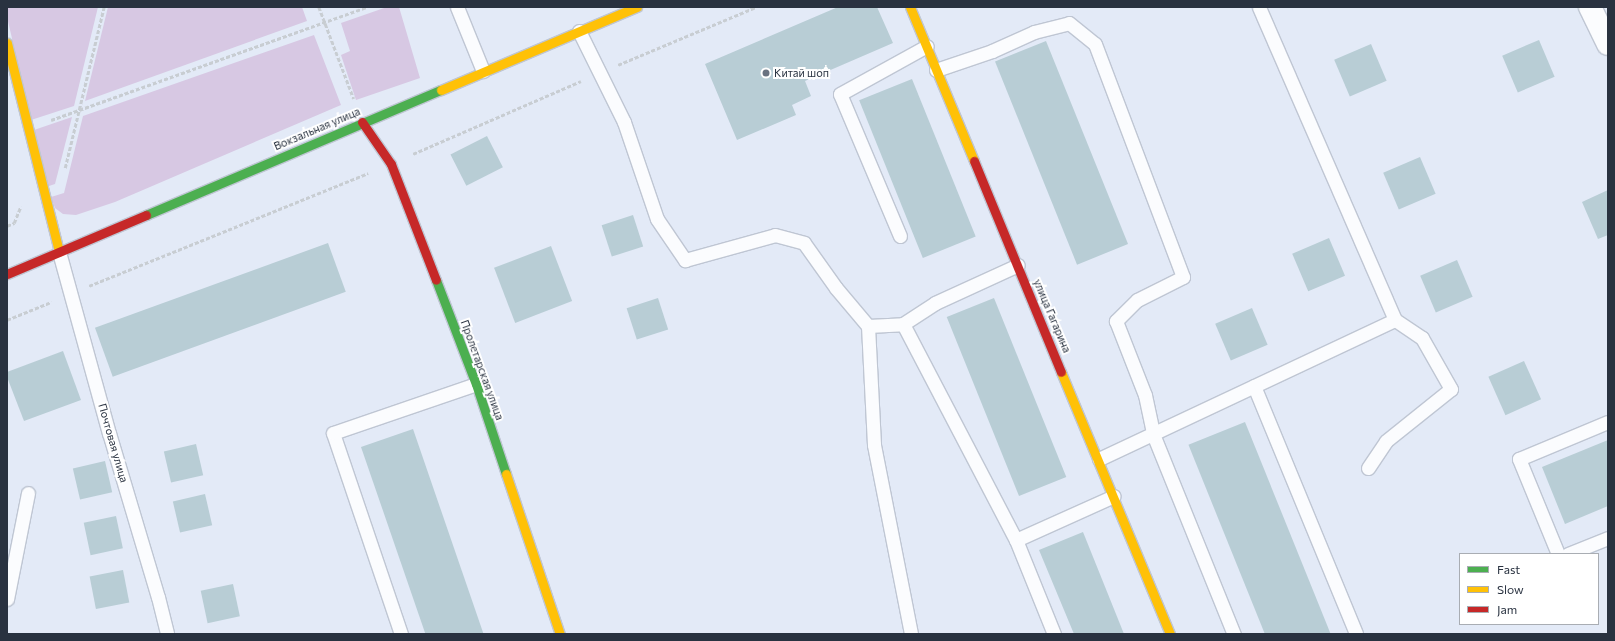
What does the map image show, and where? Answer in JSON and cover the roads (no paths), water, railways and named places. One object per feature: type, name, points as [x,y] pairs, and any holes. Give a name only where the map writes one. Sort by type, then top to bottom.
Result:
[{"type":"street","name":"Вокзальная улица","points":[[7,274],[362,122],[637,7]]},
{"type":"street","name":"улица Гагарина","points":[[910,7],[1099,459],[1170,634]]},
{"type":"street","points":[[1590,7],[1608,44]]},
{"type":"street","points":[[7,43],[59,252]]},
{"type":"street","name":"Пролетарская улица","points":[[362,122],[390,164],[476,384],[560,634]]},
{"type":"lane","points":[[457,7],[483,71]]},
{"type":"lane","points":[[1259,7],[1395,320],[1422,338],[1451,389],[1386,441],[1368,468]]},
{"type":"lane","points":[[936,70],[992,51],[1034,32],[1069,23],[1095,44],[1183,277],[1137,300],[1116,321],[1145,395],[1153,434],[1234,634]]},
{"type":"lane","points":[[579,31],[624,122],[657,219],[684,260],[775,235],[804,243],[836,288],[868,326],[874,444],[911,634]]},
{"type":"lane","points":[[900,236],[840,94],[927,46]]},
{"type":"lane","name":"Почтовая улица","points":[[59,252],[109,433],[158,597],[167,634]]},
{"type":"lane","points":[[868,326],[903,324],[935,303],[1018,265]]},
{"type":"lane","points":[[1099,459],[1395,320]]},
{"type":"lane","points":[[903,324],[1016,540],[1054,634]]},
{"type":"lane","points":[[401,634],[333,433],[476,384]]},
{"type":"lane","points":[[1254,386],[1356,634]]},
{"type":"lane","points":[[1558,553],[1519,459],[1608,422]]},
{"type":"lane","points":[[7,599],[28,493]]},
{"type":"lane","points":[[1016,540],[1114,496]]},
{"type":"lane","points":[[1570,553],[1608,538]]},
{"type":"place","name":"Китай шоп","points":[[766,73]]}]
